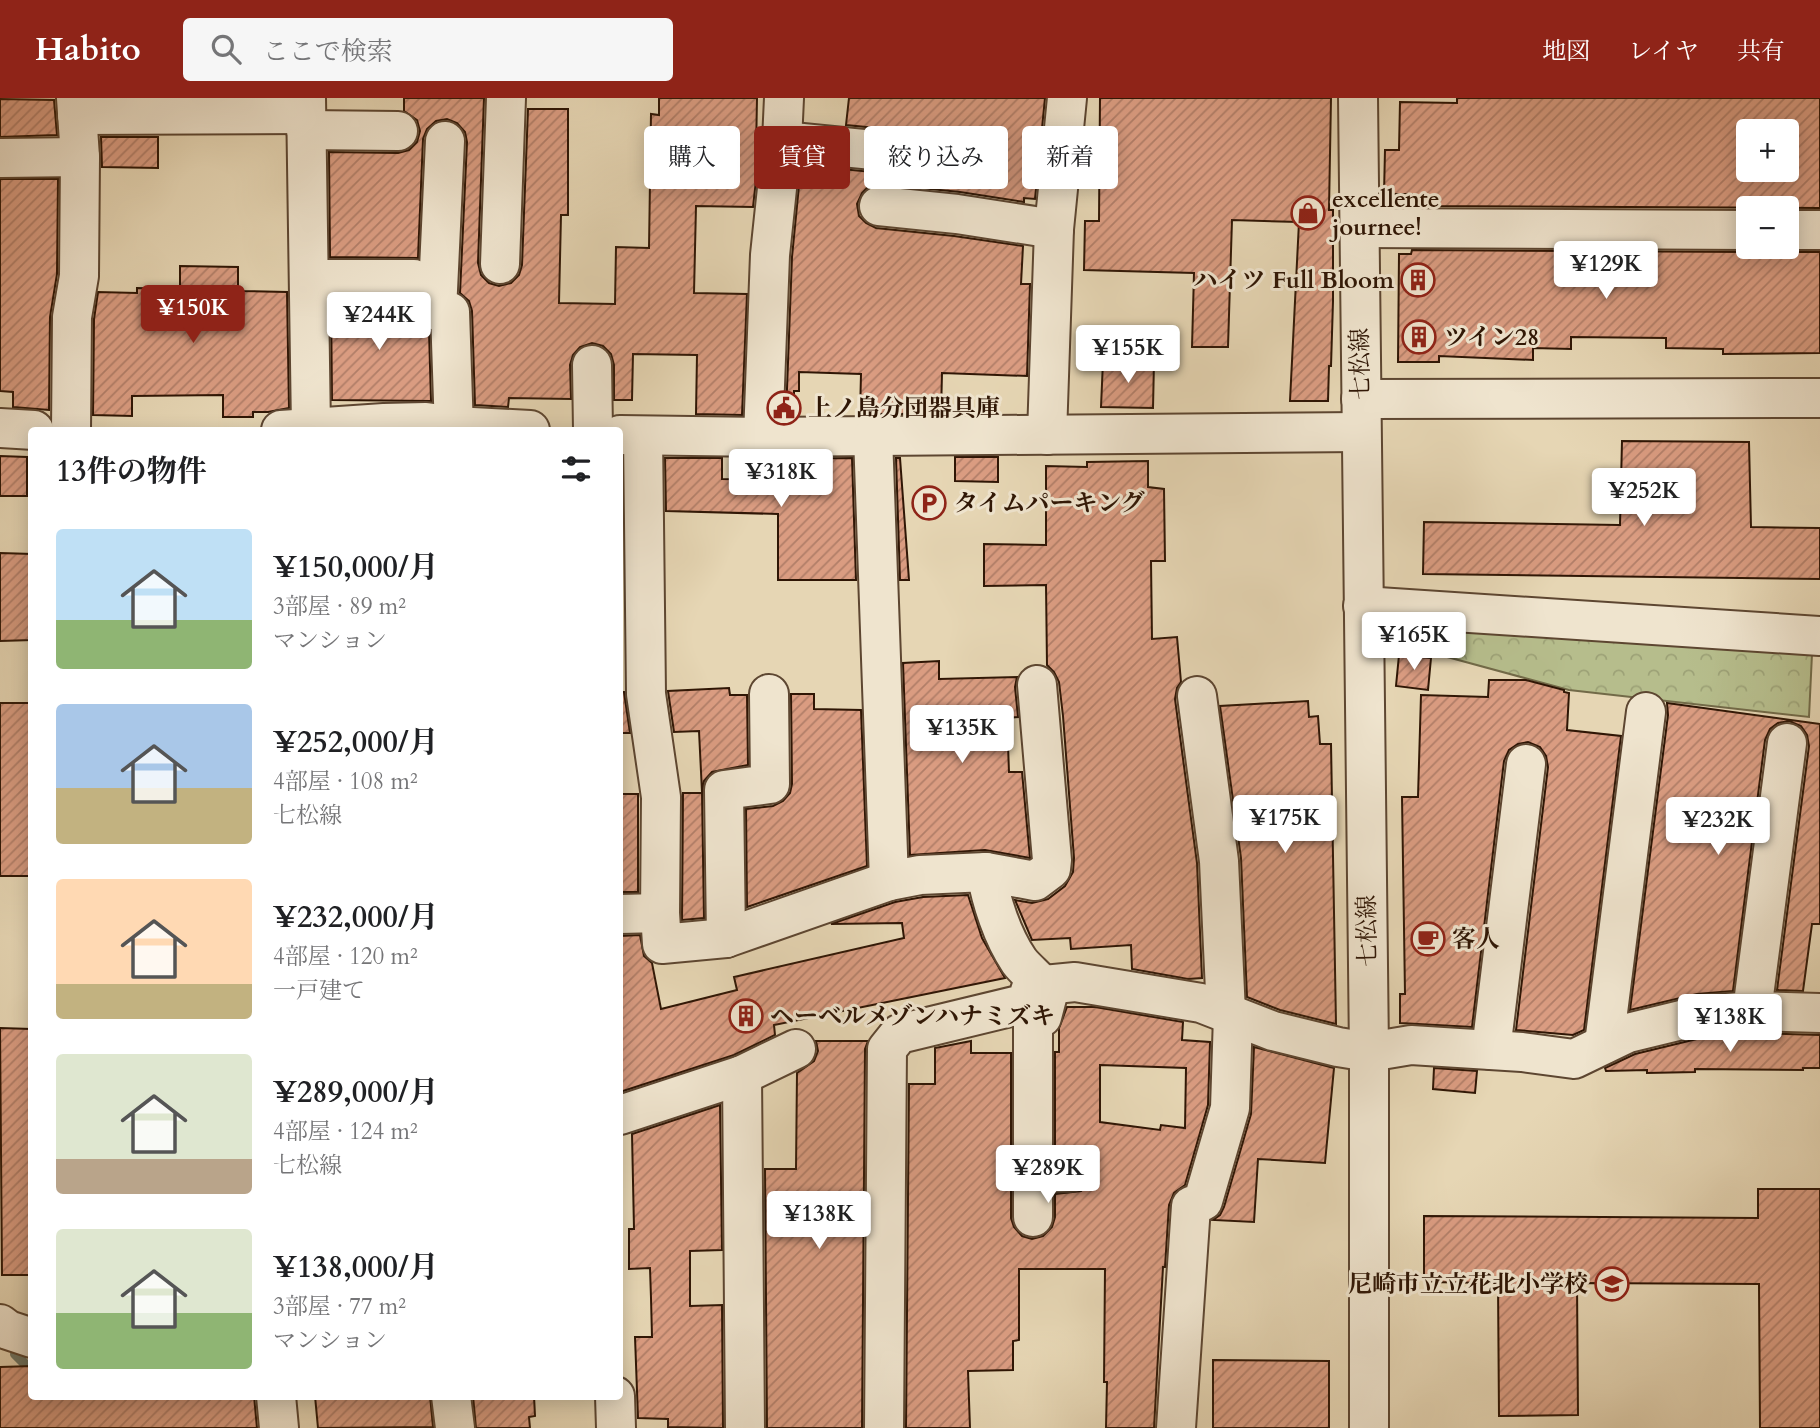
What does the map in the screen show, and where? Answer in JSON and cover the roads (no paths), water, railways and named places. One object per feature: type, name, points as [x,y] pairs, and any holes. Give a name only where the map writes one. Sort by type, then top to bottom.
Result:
[{"type":"street","points":[[500,264],[506,98]]},
{"type":"street","points":[[783,126],[784,98]]},
{"type":"street","points":[[1047,435],[1054,229],[1067,98]]},
{"type":"street","name":"七松線","points":[[1358,98],[1368,1052],[1369,1428]]},
{"type":"street","points":[[71,427],[72,317],[79,276],[80,158],[77,106],[306,114],[398,131]]},
{"type":"street","points":[[296,427],[310,279],[306,114]]},
{"type":"street","points":[[445,141],[437,312],[450,312],[454,427]]},
{"type":"street","points":[[2,158],[80,158]]},
{"type":"street","points":[[763,437],[770,255],[777,189]]},
{"type":"street","points":[[879,206],[957,214],[1054,229]]},
{"type":"street","points":[[1359,228],[1736,230]]},
{"type":"street","points":[[1799,230],[1820,230]]},
{"type":"street","points":[[310,279],[414,279]]},
{"type":"street","points":[[592,365],[593,427]]},
{"type":"street","points":[[1037,685],[1052,860],[1051,869],[1035,881],[986,872],[920,874],[889,881],[726,939],[662,944],[662,797],[646,694],[631,436],[1047,435],[1361,416],[1820,398]]},
{"type":"street","points":[[333,427],[426,422],[449,427]]},
{"type":"street","points":[[0,428],[28,430]]},
{"type":"street","points":[[873,436],[889,881]]},
{"type":"street","points":[[1363,606],[1820,636]]},
{"type":"street","points":[[726,939],[723,790],[770,784],[769,694]]},
{"type":"street","points":[[1176,1428],[1191,1206],[1203,1201],[1230,1108],[1229,1015],[1219,861],[1197,696]]},
{"type":"street","points":[[1604,1044],[1646,712]]},
{"type":"street","points":[[1752,1011],[1787,743]]},
{"type":"street","points":[[1491,1050],[1526,764]]},
{"type":"street","points":[[986,872],[989,894],[1019,961],[1044,985],[1048,993],[1042,1017],[1033,1023],[1052,1173],[1033,1217]]},
{"type":"street","points":[[623,914],[660,913]]},
{"type":"street","points":[[884,1428],[887,1049],[899,1034],[1027,1003],[1030,991],[1044,985],[1075,982],[1201,1003],[1273,1031],[1368,1052],[1411,1045],[1574,1059],[1628,1033],[1702,1015],[1752,1011],[1820,1013]]},
{"type":"street","points":[[623,1114],[742,1074],[796,1049]]},
{"type":"street","points":[[742,1074],[745,1428]]},
{"type":"street","points":[[276,1400],[279,1428]]},
{"type":"street","points":[[452,1400],[455,1428]]},
{"type":"street","points":[[615,1400],[616,1428]]},
{"type":"waterway","points":[[15,1354],[28,1367]]},
{"type":"place","name":"excellente journee!","points":[[1308,213]]},
{"type":"place","name":"ハイツ Full Bloom","points":[[1418,280]]},
{"type":"place","name":"ツイン28","points":[[1419,337]]},
{"type":"place","name":"上ノ島分団器具庫","points":[[784,408]]},
{"type":"place","name":"タイムパーキング","points":[[929,503]]},
{"type":"place","name":"客人","points":[[1428,939]]},
{"type":"place","name":"ヘーベルメゾンハナミズキ","points":[[746,1016]]},
{"type":"place","name":"尼崎市立立花北小学校","points":[[1612,1284]]}]
